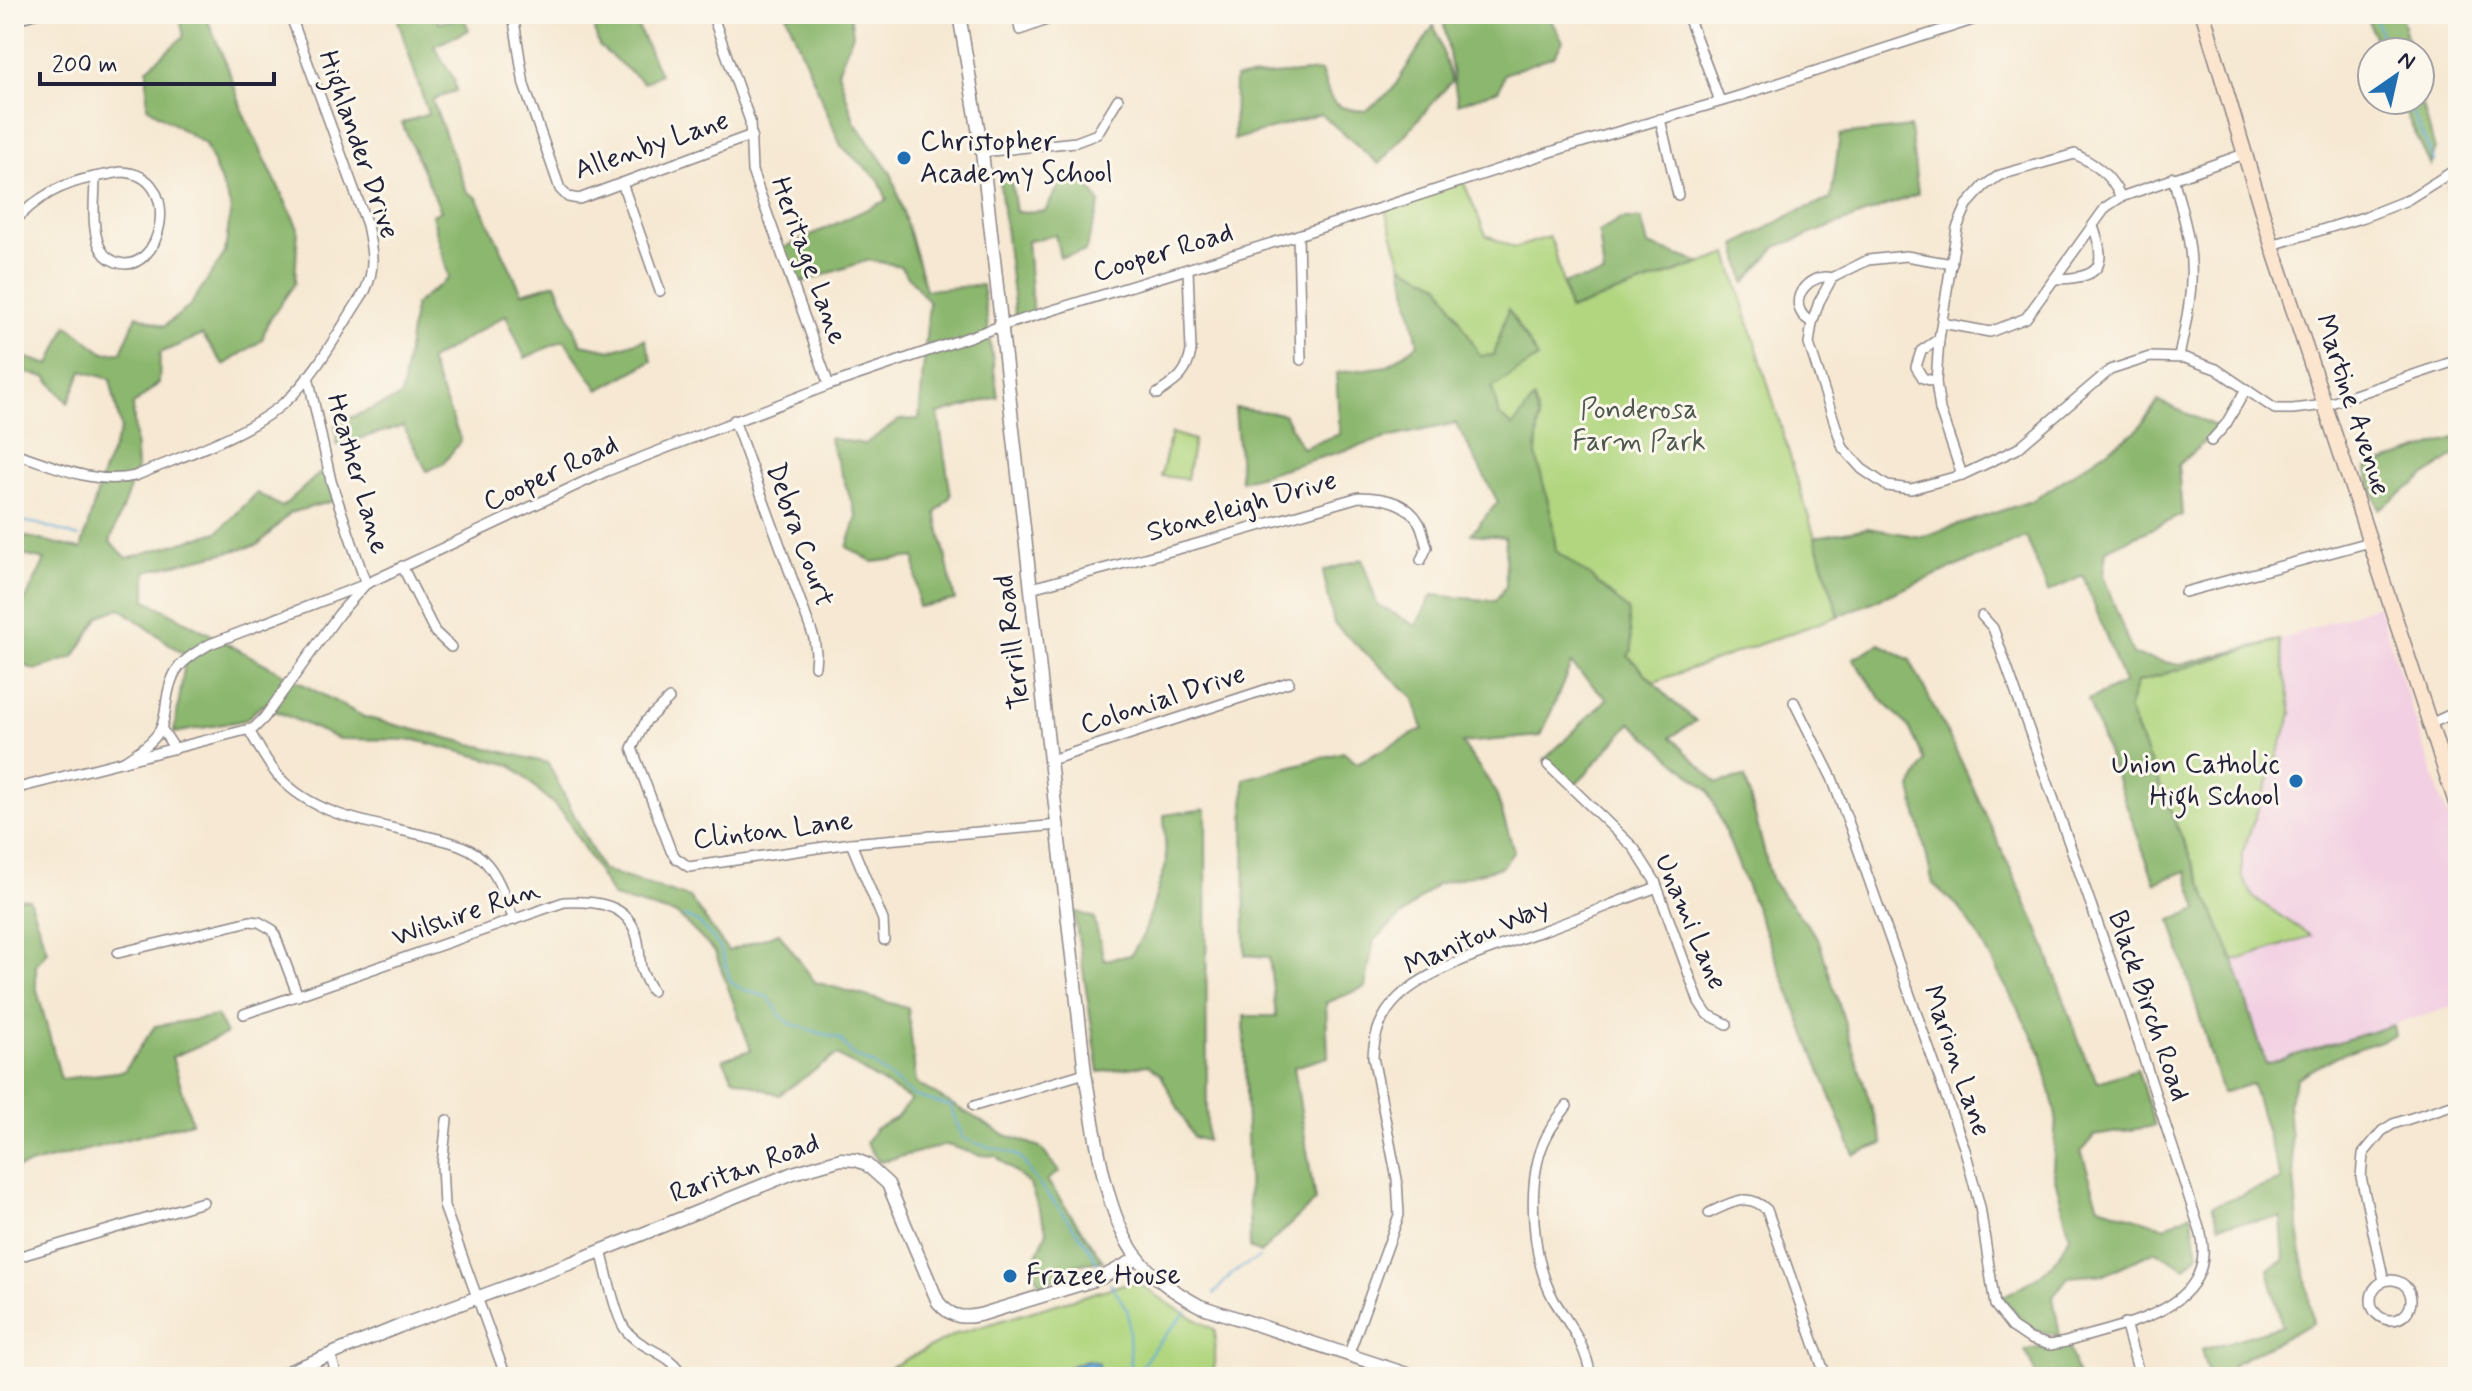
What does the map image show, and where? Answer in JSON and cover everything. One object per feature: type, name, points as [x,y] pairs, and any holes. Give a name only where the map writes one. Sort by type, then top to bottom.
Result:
[{"type":"main road","name":"Martine Avenue","points":[[2203,14],[2272,245],[2458,809]]},
{"type":"street","points":[[14,20],[34,14]]},
{"type":"street","name":"Highlander Drive","points":[[14,453],[109,481],[135,476],[267,417],[288,400],[308,376],[365,291],[371,278],[373,260],[367,225],[290,14]]},
{"type":"street","name":"Allenby Lane","points":[[513,14],[524,85],[560,189],[568,197],[579,199],[752,135]]},
{"type":"street","name":"Heritage Lane","points":[[712,14],[750,121],[752,171],[829,385]]},
{"type":"street","name":"Terrill Road","points":[[959,14],[982,152],[1085,1073],[1111,1201],[1118,1224],[1138,1258]]},
{"type":"street","points":[[1017,14],[1020,30],[1063,14]]},
{"type":"street","points":[[1687,14],[1720,101]]},
{"type":"street","name":"Cooper Road","points":[[161,728],[172,675],[183,661],[210,644],[366,584],[607,471],[734,420],[1001,326],[1298,235],[1991,14]]},
{"type":"street","points":[[982,152],[1076,142],[1097,134],[1118,99]]},
{"type":"street","points":[[1660,119],[1678,195]]},
{"type":"street","points":[[1962,475],[1940,410],[1936,382],[1939,339],[1957,228],[1967,205],[1984,186],[2000,175],[2075,154],[2094,163],[2112,179],[2121,197]]},
{"type":"street","points":[[1942,323],[1990,332],[2026,318],[2106,207],[2121,197],[2173,177],[2244,154]]},
{"type":"street","points":[[2272,245],[2364,217],[2407,200],[2458,168]]},
{"type":"street","points":[[14,222],[36,201],[61,186],[95,177],[134,172],[148,180],[156,191],[160,210],[157,237],[149,253],[139,261],[119,264],[101,251],[96,231],[95,177]]},
{"type":"street","points":[[2173,177],[2190,247],[2191,265],[2190,302],[2179,357]]},
{"type":"street","points":[[622,183],[660,291]]},
{"type":"street","points":[[2055,279],[2080,278],[2096,269],[2101,261],[2101,247],[2093,226]]},
{"type":"street","points":[[1298,235],[1301,360]]},
{"type":"street","points":[[1952,264],[1906,256],[1868,260],[1832,278],[1812,323],[1809,344],[1843,448],[1862,469],[1887,486],[1911,489],[1962,475],[2017,449],[2110,370],[2150,357],[2179,357],[2216,369],[2275,409],[2324,405],[2458,360]]},
{"type":"street","points":[[1157,394],[1183,376],[1189,364],[1188,269]]},
{"type":"street","points":[[1812,323],[1801,314],[1798,304],[1801,291],[1811,280],[1824,275],[1832,278]]},
{"type":"street","points":[[1936,382],[1923,378],[1916,367],[1921,351],[1939,339]]},
{"type":"street","name":"Heather Lane","points":[[308,376],[331,481],[366,584]]},
{"type":"street","points":[[2211,441],[2226,424],[2246,389]]},
{"type":"street","name":"Debra Court","points":[[734,420],[814,638],[815,666]]},
{"type":"street","name":"Stoneleigh Drive","points":[[1031,588],[1359,497],[1379,497],[1398,503],[1418,520],[1427,547],[1421,560]]},
{"type":"street","points":[[2185,592],[2370,542]]},
{"type":"street","points":[[402,566],[435,632],[451,647]]},
{"type":"street","name":"Cooper Road","points":[[249,730],[264,718],[339,614],[366,584]]},
{"type":"street","points":[[326,598],[339,614]]},
{"type":"street","name":"Black Birch Road","points":[[1982,616],[1993,628],[2124,998],[2204,1247],[2201,1272],[2184,1297],[2165,1308],[2125,1323]]},
{"type":"street","name":"Colonial Drive","points":[[1051,760],[1289,682]]},
{"type":"street","name":"Clinton Lane","points":[[669,699],[646,721],[632,748],[671,851],[682,864],[689,867],[851,843],[1059,825]]},
{"type":"street","name":"Marion Lane","points":[[1794,702],[1832,778],[1965,1150],[1980,1207],[1995,1305],[2012,1327],[2024,1336],[2050,1345],[2125,1323]]},
{"type":"street","points":[[2430,724],[2458,711]]},
{"type":"street","points":[[122,762],[147,745],[161,728],[175,749]]},
{"type":"street","points":[[14,789],[249,730],[270,765],[306,799],[339,815],[447,841],[480,856],[494,874],[514,920]]},
{"type":"street","name":"Unami Lane","points":[[1548,765],[1634,848],[1646,864],[1699,1002],[1707,1014],[1727,1024]]},
{"type":"street","points":[[851,843],[883,920],[884,940]]},
{"type":"street","name":"Manitou Way","points":[[1348,1356],[1399,1215],[1397,1179],[1373,1057],[1377,1032],[1389,1008],[1401,995],[1423,980],[1501,945],[1657,887]]},
{"type":"street","name":"Wilshire Run","points":[[244,1014],[564,902],[593,901],[622,912],[634,928],[642,971],[652,991]]},
{"type":"street","points":[[118,953],[250,921],[259,922],[273,930],[298,996]]},
{"type":"street","points":[[974,1106],[1085,1073]]},
{"type":"street","points":[[2384,1281],[2361,1177],[2363,1154],[2382,1131],[2393,1124],[2458,1103]]},
{"type":"street","points":[[1567,1106],[1542,1146],[1536,1181],[1537,1249],[1554,1299],[1583,1344],[1591,1377]]},
{"type":"street","points":[[447,1120],[442,1165],[444,1206],[506,1377]]},
{"type":"street","name":"Raritan Road","points":[[276,1377],[793,1173],[850,1159],[874,1169],[893,1192],[938,1302],[952,1315],[974,1316],[1101,1278],[1138,1258]]},
{"type":"street","points":[[1709,1213],[1741,1199],[1756,1201],[1767,1210],[1826,1377]]},
{"type":"street","points":[[14,1258],[203,1202]]},
{"type":"street","points":[[601,1250],[624,1328],[634,1338],[674,1363],[683,1377]]},
{"type":"street","points":[[1138,1258],[1168,1287],[1200,1306],[1416,1377]]},
{"type":"street","points":[[2384,1281],[2399,1281],[2411,1295],[2411,1306],[2400,1318],[2381,1318],[2371,1305],[2372,1292],[2384,1281]]},
{"type":"street","points":[[2125,1323],[2140,1377]]},
{"type":"street","points":[[331,1356],[337,1377]]},
{"type":"shaded area","name":"Union Catholic High School","points":[[2378,605],[2458,851],[2458,1005],[2266,1064],[2234,961],[2137,682],[2279,640]]},
{"type":"green space","points":[[179,14],[205,14],[244,115],[298,228],[295,283],[267,324],[262,340],[224,365],[202,335],[160,353],[159,383],[133,405],[137,468],[110,542],[127,558],[218,532],[257,493],[282,507],[329,465],[336,500],[290,513],[258,545],[146,571],[146,600],[364,717],[548,763],[602,870],[690,898],[728,951],[779,933],[815,982],[908,1008],[916,1083],[1003,1134],[1040,1147],[1059,1172],[1047,1180],[1103,1261],[1080,1264],[1041,1286],[1032,1266],[1047,1232],[1030,1185],[996,1156],[979,1155],[947,1145],[879,1162],[866,1143],[875,1129],[896,1118],[911,1100],[837,1055],[779,1095],[733,1078],[723,1059],[751,1050],[715,952],[678,915],[613,897],[563,813],[511,765],[415,740],[339,739],[262,705],[245,720],[174,733],[186,656],[120,608],[100,616],[74,657],[35,670],[14,661],[14,623],[45,560],[14,553],[14,534],[81,549],[103,473],[121,429],[110,379],[82,371],[68,403],[46,377],[14,370],[14,354],[50,365],[67,325],[104,353],[121,352],[137,315],[164,326],[189,307],[225,253],[231,207],[205,144],[147,107],[147,69],[184,36]]},
{"type":"green space","points":[[396,14],[436,14],[439,22],[464,18],[469,30],[434,46],[454,79],[456,91],[432,100],[467,191],[477,198],[522,293],[556,283],[581,344],[612,350],[645,339],[652,361],[599,390],[564,340],[525,358],[506,315],[429,361],[461,440],[443,464],[427,471],[403,426],[337,445],[335,424],[401,397],[415,304],[449,278],[432,215],[441,211],[402,123],[428,114]]},
{"type":"green space","points":[[590,14],[632,14],[660,74],[644,83],[599,46]]},
{"type":"green space","points":[[786,14],[850,14],[853,34],[838,71],[855,123],[892,175],[926,290],[982,285],[998,397],[938,414],[951,496],[936,513],[955,600],[918,607],[915,557],[873,562],[847,547],[857,517],[829,438],[865,444],[899,420],[919,419],[929,302],[900,266],[869,260],[793,285],[781,249],[887,200],[879,180],[841,146]]},
{"type":"green space","points":[[1442,14],[1547,14],[1563,41],[1554,56],[1504,74],[1499,90],[1458,104]]},
{"type":"green space","points":[[2366,14],[2401,14],[2406,36],[2374,36]]},
{"type":"green space","points":[[1434,25],[1452,81],[1379,164],[1321,114],[1234,140],[1235,78],[1321,71],[1334,102],[1345,108],[1366,111],[1392,90]]},
{"type":"green space","points":[[2407,116],[2426,116],[2435,150],[2431,166]]},
{"type":"green space","points":[[1910,127],[1918,194],[1776,247],[1745,283],[1736,245],[1796,212],[1831,199],[1840,135]]},
{"type":"green space","points":[[1010,173],[1016,212],[1045,211],[1063,179],[1082,176],[1100,203],[1085,252],[1060,257],[1055,235],[1027,241],[1033,316],[1016,322],[999,175]]},
{"type":"green space","name":"Ponderosa Farm Park","points":[[1463,181],[1486,235],[1514,248],[1549,237],[1569,310],[1728,254],[1839,616],[1654,682],[1546,572],[1402,265],[1384,206]]},
{"type":"green space","points":[[1621,219],[1641,219],[1648,245],[1701,263],[1569,310],[1563,283],[1604,275],[1599,232]]},
{"type":"green space","points":[[1402,265],[1440,284],[1480,356],[1494,355],[1508,309],[1538,358],[1492,388],[1499,415],[1513,426],[1534,399],[1539,419],[1536,454],[1551,514],[1556,551],[1628,610],[1632,650],[1628,656],[1696,721],[1671,737],[1717,783],[1745,777],[1772,882],[1818,938],[1883,1144],[1854,1155],[1709,791],[1631,723],[1573,788],[1544,760],[1607,699],[1571,664],[1541,736],[1462,743],[1495,790],[1514,851],[1502,867],[1437,884],[1374,940],[1365,987],[1326,1003],[1328,1057],[1294,1067],[1315,1201],[1260,1253],[1250,1248],[1244,1016],[1276,1016],[1269,957],[1245,955],[1244,779],[1343,752],[1357,763],[1423,729],[1413,697],[1334,624],[1323,571],[1362,559],[1377,604],[1416,626],[1432,595],[1495,601],[1506,586],[1505,537],[1471,534],[1498,502],[1456,423],[1387,438],[1241,481],[1235,408],[1284,414],[1302,448],[1340,434],[1336,373],[1387,366],[1418,344]]},
{"type":"green space","points":[[2158,401],[2220,428],[2178,465],[2182,515],[2106,550],[2103,575],[2133,655],[2179,665],[2279,640],[2137,682],[2128,710],[2234,961],[2266,1064],[2393,1025],[2395,1036],[2337,1056],[2297,1078],[2288,1104],[2299,1236],[2313,1323],[2233,1364],[2228,1377],[2209,1377],[2201,1350],[2282,1326],[2268,1269],[2284,1261],[2281,1218],[2219,1225],[2212,1206],[2281,1180],[2252,1084],[2222,1093],[2171,920],[2198,909],[2186,871],[2155,883],[2088,700],[2124,683],[2083,576],[2048,592],[2026,537],[1839,616],[1815,537],[1868,528],[1921,537],[2034,500],[2137,430]]},
{"type":"green space","points":[[1171,433],[1194,440],[1187,479],[1161,476]]},
{"type":"green space","points":[[2458,437],[2458,453],[2379,509],[2366,468]]},
{"type":"green space","points":[[2279,640],[2292,714],[2242,854],[2242,876],[2254,898],[2311,936],[2234,961],[2128,710],[2137,682]]},
{"type":"green space","points":[[1880,644],[1910,660],[1961,761],[2040,933],[2085,1057],[2098,1082],[2137,1069],[2155,1126],[2094,1136],[2081,1151],[2099,1206],[2165,1227],[2191,1213],[2198,1254],[2185,1268],[2156,1251],[2105,1274],[2068,1277],[2053,1297],[2060,1336],[2029,1328],[2002,1297],[2050,1267],[2070,1236],[2053,1170],[2056,1116],[2041,1052],[1978,935],[1959,907],[1933,884],[1911,788],[1925,761],[1909,727],[1881,699],[1853,658]]},
{"type":"green space","points":[[1206,809],[1207,1141],[1193,1137],[1161,1075],[1148,1065],[1099,1072],[1074,911],[1094,918],[1104,960],[1131,955],[1144,933],[1166,864],[1164,815]]},
{"type":"green space","points":[[14,898],[29,899],[47,951],[36,965],[36,986],[61,1079],[124,1071],[155,1026],[217,1016],[226,1034],[172,1057],[192,1122],[14,1169]]},
{"type":"green space","points":[[1127,1283],[1140,1284],[1215,1330],[1214,1377],[871,1377],[956,1334]]},
{"type":"green space","points":[[2068,1343],[2078,1377],[2037,1377],[2025,1350]]},
{"type":"water","points":[[1088,1360],[1099,1363],[1099,1377],[1025,1377],[1034,1372],[1060,1371]]},
{"type":"waterway","points":[[2375,14],[2381,36]]},
{"type":"waterway","points":[[2413,116],[2435,163]]},
{"type":"waterway","points":[[2447,187],[2458,205]]},
{"type":"waterway","points":[[14,520],[79,537]]},
{"type":"waterway","points":[[684,916],[699,923],[720,948],[731,982],[743,990],[768,997],[791,1024],[840,1039],[853,1055],[874,1065],[914,1096],[950,1106],[963,1138],[1019,1157],[1078,1232],[1100,1267]]},
{"type":"waterway","points":[[1214,1294],[1232,1273],[1259,1258]]},
{"type":"waterway","points":[[1110,1283],[1128,1311],[1131,1377]]},
{"type":"waterway","points":[[1134,1377],[1186,1312]]},
{"type":"place","name":"Christopher Academy School","points":[[904,158]]},
{"type":"place","name":"Union Catholic High School","points":[[2296,781]]},
{"type":"place","name":"Frazee House","points":[[1010,1276]]}]
